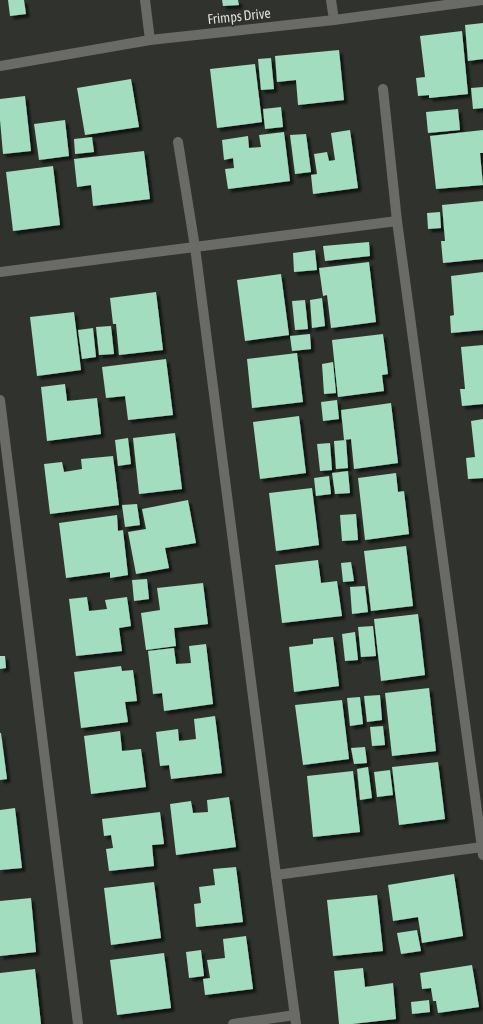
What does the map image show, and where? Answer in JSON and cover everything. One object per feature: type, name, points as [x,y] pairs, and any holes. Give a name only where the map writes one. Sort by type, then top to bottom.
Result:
[{"type":"street","points":[[145,0],[150,40]]},
{"type":"street","points":[[331,0],[334,20]]},
{"type":"street","name":"Frimps Drive","points":[[0,66],[150,40],[334,20],[483,0]]},
{"type":"street","points":[[276,875],[482,851],[397,221],[383,89]]},
{"type":"street","points":[[178,142],[194,247],[296,1020],[233,1024]]},
{"type":"street","points":[[0,272],[397,221]]},
{"type":"street","points":[[0,400],[78,1024]]},
{"type":"building","points":[[8,0],[24,0],[26,14],[10,16]]},
{"type":"building","points":[[222,0],[238,0],[239,5],[223,6]]},
{"type":"building","points":[[483,23],[483,59],[468,61],[465,25]]},
{"type":"building","points":[[462,31],[468,94],[429,98],[429,95],[418,96],[416,78],[425,77],[420,36]]},
{"type":"building","points":[[339,50],[344,100],[298,105],[296,80],[277,82],[275,56]]},
{"type":"building","points":[[271,58],[274,89],[261,90],[258,59]]},
{"type":"building","points":[[255,64],[262,122],[217,128],[210,69]]},
{"type":"building","points":[[131,79],[139,127],[85,135],[77,88]]},
{"type":"building","points":[[483,87],[483,108],[473,109],[471,88]]},
{"type":"building","points":[[25,96],[31,151],[3,154],[0,99]]},
{"type":"building","points":[[281,107],[283,127],[265,129],[263,109]]},
{"type":"building","points":[[458,109],[460,130],[428,133],[426,112]]},
{"type":"building","points":[[65,120],[69,156],[39,160],[34,124]]},
{"type":"building","points":[[350,130],[358,188],[313,194],[311,175],[317,174],[314,154],[327,152],[329,161],[335,160],[331,133]]},
{"type":"building","points":[[483,130],[483,153],[480,153],[483,185],[436,189],[430,136]]},
{"type":"building","points":[[284,132],[290,181],[228,189],[225,169],[234,168],[233,158],[224,160],[222,140],[248,136],[249,148],[261,147],[259,135]]},
{"type":"building","points":[[306,134],[311,172],[295,174],[290,135]]},
{"type":"building","points":[[92,137],[94,152],[75,154],[74,139]]},
{"type":"building","points":[[144,151],[150,199],[93,206],[91,185],[77,187],[74,159]]},
{"type":"building","points":[[53,166],[60,225],[13,231],[6,172]]},
{"type":"building","points":[[483,201],[483,259],[443,263],[441,241],[445,241],[442,205]]},
{"type":"building","points":[[440,212],[441,228],[428,229],[427,213]]},
{"type":"building","points":[[369,242],[370,256],[325,261],[323,246]]},
{"type":"building","points":[[315,250],[317,270],[294,272],[293,253]]},
{"type":"building","points":[[369,262],[376,322],[331,328],[327,295],[323,296],[319,268]]},
{"type":"building","points":[[483,272],[483,330],[451,333],[450,316],[454,315],[451,276]]},
{"type":"building","points":[[281,274],[289,335],[245,341],[237,280]]},
{"type":"building","points":[[156,292],[163,350],[119,355],[116,324],[113,324],[110,298]]},
{"type":"building","points":[[322,298],[325,326],[312,328],[310,300]]},
{"type":"building","points":[[305,300],[308,329],[295,330],[292,301]]},
{"type":"building","points":[[74,312],[81,370],[37,376],[30,317]]},
{"type":"building","points":[[111,326],[114,354],[99,355],[96,327]]},
{"type":"building","points":[[93,328],[96,357],[82,359],[78,330]]},
{"type":"building","points":[[310,334],[311,349],[292,351],[290,336]]},
{"type":"building","points":[[383,334],[388,374],[382,375],[384,391],[338,397],[332,340]]},
{"type":"building","points":[[483,345],[483,404],[462,406],[460,389],[465,389],[461,347]]},
{"type":"building","points":[[297,353],[303,402],[252,408],[247,359]]},
{"type":"building","points":[[166,359],[173,415],[128,420],[125,396],[106,398],[102,367]]},
{"type":"building","points":[[333,362],[336,393],[324,394],[322,364]]},
{"type":"building","points":[[65,384],[67,401],[97,398],[101,434],[47,441],[41,387]]},
{"type":"building","points":[[337,400],[339,419],[323,421],[321,402]]},
{"type":"building","points":[[391,403],[398,463],[354,469],[351,439],[344,440],[341,410]]},
{"type":"building","points":[[299,416],[306,473],[260,479],[253,422]]},
{"type":"building","points":[[483,419],[483,478],[468,479],[466,458],[475,457],[471,421]]},
{"type":"building","points":[[175,433],[182,489],[139,494],[133,438]]},
{"type":"building","points":[[128,438],[131,464],[118,466],[115,440]]},
{"type":"building","points":[[346,440],[348,468],[336,469],[334,441]]},
{"type":"building","points":[[330,443],[332,470],[320,471],[317,444]]},
{"type":"building","points":[[113,456],[119,505],[50,514],[44,464],[62,462],[64,472],[82,469],[81,459]]},
{"type":"building","points":[[348,471],[350,493],[335,494],[332,473]]},
{"type":"building","points":[[396,473],[398,492],[404,491],[409,534],[365,540],[358,478]]},
{"type":"building","points":[[329,476],[331,494],[316,496],[314,478]]},
{"type":"building","points":[[312,488],[319,545],[276,551],[269,493]]},
{"type":"building","points":[[188,500],[196,543],[165,548],[169,568],[136,574],[128,532],[146,529],[142,509]]},
{"type":"building","points":[[137,504],[140,525],[125,527],[122,505]]},
{"type":"building","points":[[356,514],[358,540],[342,541],[340,515]]},
{"type":"building","points":[[117,515],[118,531],[123,530],[128,575],[110,578],[110,572],[66,578],[59,523]]},
{"type":"building","points":[[406,546],[413,606],[371,611],[364,551]]},
{"type":"building","points":[[318,560],[321,583],[337,581],[342,616],[282,623],[275,565]]},
{"type":"building","points":[[351,562],[354,581],[343,582],[341,563]]},
{"type":"building","points":[[147,579],[149,599],[134,601],[132,580]]},
{"type":"building","points":[[203,583],[208,624],[174,628],[176,646],[146,650],[141,613],[160,610],[157,588]]},
{"type":"building","points":[[365,586],[368,612],[352,614],[350,587]]},
{"type":"building","points":[[87,597],[89,611],[107,609],[105,600],[127,597],[131,626],[119,628],[122,651],[76,656],[69,599]]},
{"type":"building","points":[[418,614],[425,675],[381,681],[374,619]]},
{"type":"building","points":[[373,626],[376,656],[361,657],[358,627]]},
{"type":"building","points":[[355,632],[358,660],[345,661],[342,634]]},
{"type":"building","points":[[333,637],[339,686],[294,692],[289,647],[313,644],[313,639]]},
{"type":"building","points":[[206,644],[213,704],[164,711],[162,693],[153,694],[148,651],[174,648],[176,664],[191,663],[189,646]]},
{"type":"building","points":[[0,656],[5,656],[6,668],[0,669]]},
{"type":"building","points":[[121,666],[122,671],[133,670],[137,701],[125,702],[128,722],[81,728],[74,672]]},
{"type":"building","points":[[429,688],[436,751],[392,756],[385,693]]},
{"type":"building","points":[[380,695],[382,720],[367,722],[364,696]]},
{"type":"building","points":[[360,697],[363,724],[350,726],[347,698]]},
{"type":"building","points":[[342,700],[349,759],[303,765],[295,705]]},
{"type":"building","points":[[215,716],[222,773],[171,779],[169,765],[160,766],[156,732],[178,729],[179,741],[196,739],[194,719]]},
{"type":"building","points":[[383,726],[385,745],[372,746],[370,727]]},
{"type":"building","points":[[120,731],[122,751],[141,749],[146,787],[91,794],[84,736]]},
{"type":"building","points":[[0,733],[7,779],[0,780]]},
{"type":"building","points":[[365,747],[367,763],[354,764],[351,748]]},
{"type":"building","points":[[438,762],[445,819],[399,825],[392,767]]},
{"type":"building","points":[[368,767],[372,798],[360,800],[357,769]]},
{"type":"building","points":[[390,770],[393,795],[377,797],[374,772]]},
{"type":"building","points":[[353,771],[360,832],[313,837],[307,776]]},
{"type":"building","points":[[229,797],[236,847],[176,855],[170,804],[191,801],[193,813],[208,812],[207,800]]},
{"type":"building","points":[[15,808],[22,868],[0,870],[0,810]]},
{"type":"building","points":[[160,812],[164,844],[152,845],[154,866],[109,871],[106,849],[113,848],[111,835],[104,836],[102,819]]},
{"type":"building","points":[[236,867],[243,922],[196,927],[194,904],[201,903],[199,887],[215,885],[213,869]]},
{"type":"building","points":[[454,874],[463,936],[422,943],[418,917],[393,921],[388,885]]},
{"type":"building","points":[[154,882],[161,938],[111,945],[104,888]]},
{"type":"building","points":[[377,895],[383,951],[333,956],[327,900]]},
{"type":"building","points":[[31,898],[36,952],[0,956],[0,901]]},
{"type":"building","points":[[417,930],[421,951],[401,954],[397,933]]},
{"type":"building","points":[[246,936],[253,989],[205,995],[203,979],[210,978],[207,960],[225,958],[223,939]]},
{"type":"building","points":[[201,950],[204,976],[189,978],[186,952]]},
{"type":"building","points":[[164,953],[171,1008],[117,1015],[110,960]]},
{"type":"building","points":[[472,965],[479,1007],[438,1013],[436,1001],[433,1001],[431,988],[422,989],[420,973]]},
{"type":"building","points":[[363,968],[365,987],[393,983],[396,1019],[339,1024],[334,971]]},
{"type":"building","points":[[35,969],[41,1024],[0,1024],[0,973]]},
{"type":"building","points":[[429,1000],[430,1012],[412,1014],[411,1002]]}]
